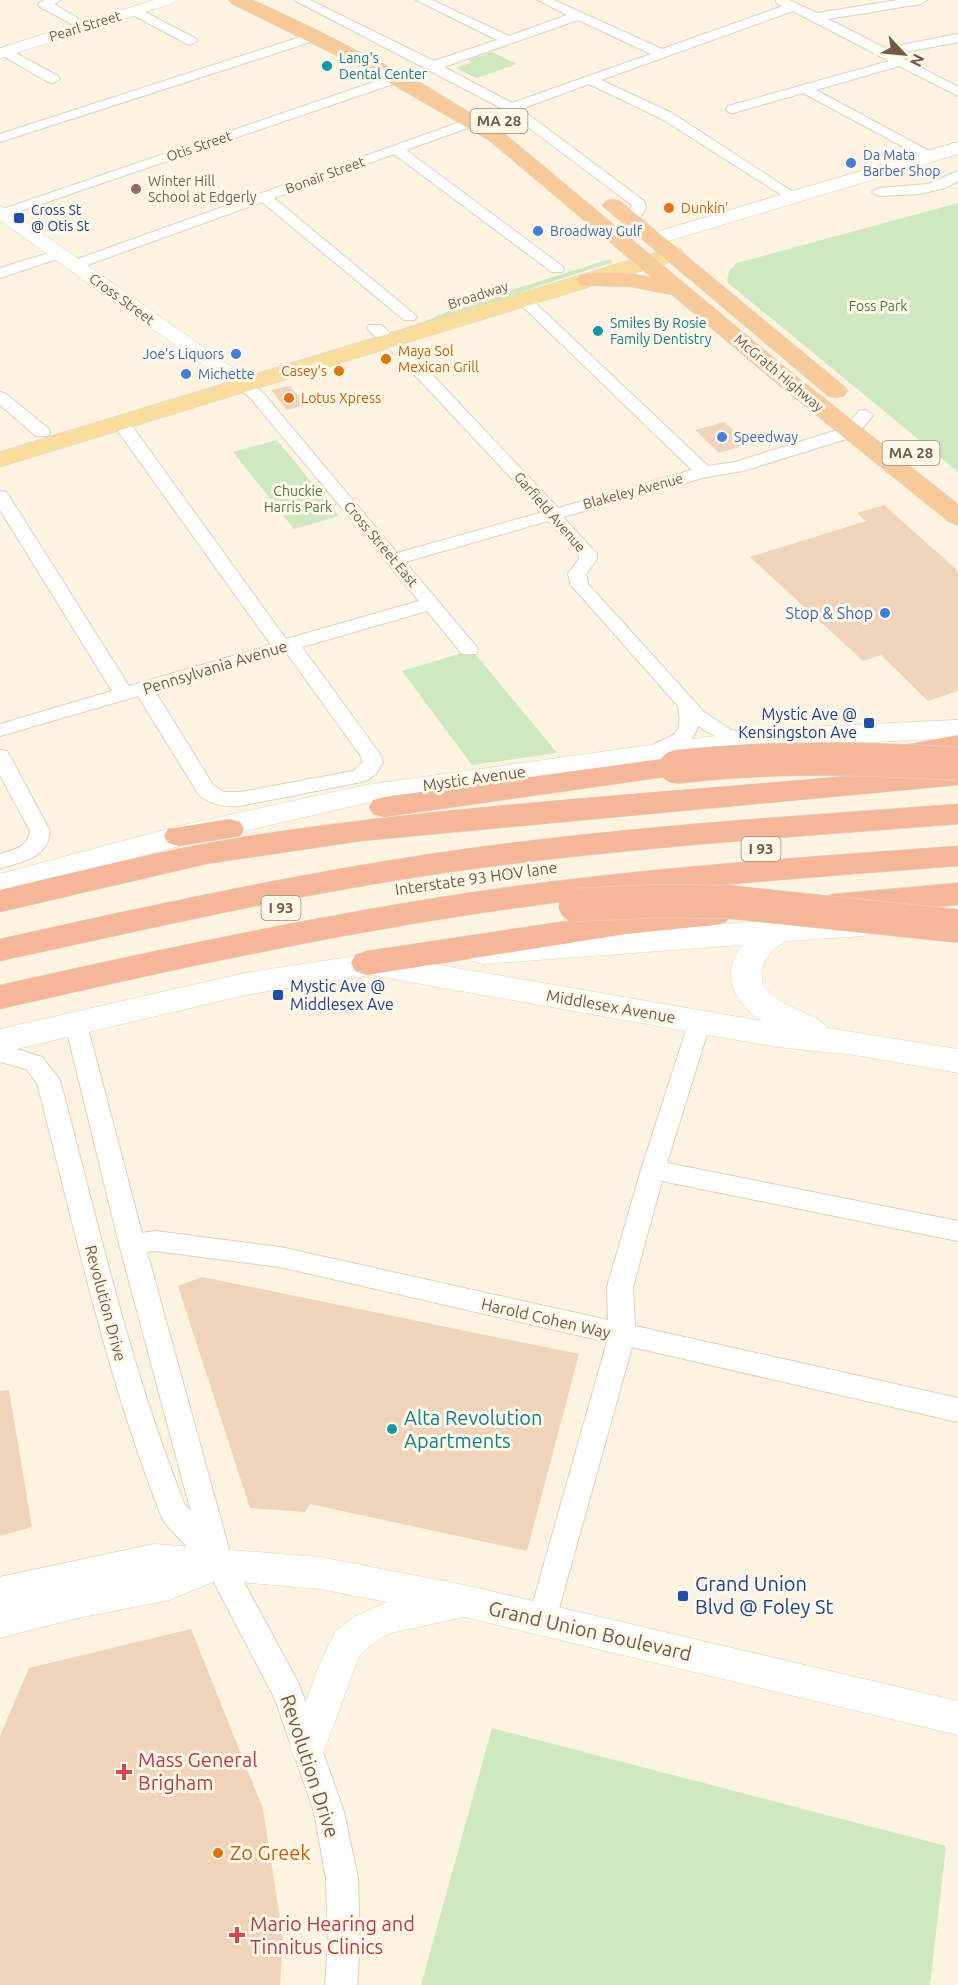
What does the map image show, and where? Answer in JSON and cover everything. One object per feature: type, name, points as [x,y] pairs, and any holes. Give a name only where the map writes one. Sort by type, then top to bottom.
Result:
[{"type":"highway","name":"McGrath Highway","points":[[238,0],[316,36],[474,121],[520,155],[680,290],[857,423],[958,491]]},
{"type":"highway","name":"McGrath Highway","points":[[268,0],[506,115],[564,166],[673,254],[857,423],[919,488],[958,517]]},
{"type":"highway","points":[[588,280],[632,280],[680,290]]},
{"type":"highway","points":[[919,488],[958,533]]},
{"type":"highway","points":[[649,804],[958,744]]},
{"type":"highway","points":[[178,836],[666,759],[810,756],[958,764]]},
{"type":"highway","points":[[0,901],[148,866],[263,844],[382,829],[958,775]]},
{"type":"highway","name":"I 93","points":[[0,997],[218,949],[431,911],[567,877],[710,833],[958,814]]},
{"type":"highway","points":[[0,918],[182,877],[512,817]]},
{"type":"highway","name":"Interstate 93 HOV lane","points":[[0,968],[283,908],[427,884],[567,877],[958,834]]},
{"type":"highway","name":"I 93","points":[[0,950],[277,892],[433,865],[567,877],[706,876],[958,856]]},
{"type":"highway","points":[[567,877],[658,901],[729,902],[958,926]]},
{"type":"highway","points":[[367,963],[626,923],[958,894]]},
{"type":"main road","name":"Broadway","points":[[383,335],[409,317],[556,269],[791,196],[946,153]]},
{"type":"main road","name":"Broadway","points":[[0,446],[42,432],[237,380],[383,335],[524,300],[958,169]]},
{"type":"main road","name":"Broadway","points":[[0,460],[122,423],[237,380]]},
{"type":"main road","points":[[666,759],[761,740],[958,729]]},
{"type":"main road","points":[[0,884],[178,836]]},
{"type":"main road","points":[[0,1041],[239,986],[367,963],[958,918]]},
{"type":"main road","name":"Middlesex Avenue","points":[[778,932],[757,945],[748,957],[745,969],[747,985],[754,997],[767,1009],[787,1020],[855,1043]]},
{"type":"main road","name":"Middlesex Avenue","points":[[367,963],[777,1035],[855,1043],[958,1061]]},
{"type":"street","points":[[55,0],[44,4],[85,26]]},
{"type":"street","name":"Pearl Street","points":[[3,52],[169,0]]},
{"type":"street","points":[[300,0],[433,66],[506,115],[590,80],[793,7]]},
{"type":"street","points":[[422,0],[508,40]]},
{"type":"street","points":[[549,2],[568,0]]},
{"type":"street","points":[[778,0],[958,92]]},
{"type":"street","points":[[815,17],[921,0]]},
{"type":"street","points":[[549,2],[662,54]]},
{"type":"street","points":[[135,11],[191,41]]},
{"type":"street","points":[[433,66],[577,16]]},
{"type":"street","points":[[0,138],[316,36]]},
{"type":"street","points":[[881,53],[958,38]]},
{"type":"street","points":[[3,52],[53,79]]},
{"type":"street","points":[[733,110],[900,62]]},
{"type":"street","name":"Otis Street","points":[[2,216],[397,78]]},
{"type":"street","points":[[590,80],[667,116],[791,196]]},
{"type":"street","points":[[805,89],[946,153]]},
{"type":"street","name":"Bonair Street","points":[[74,265],[474,121]]},
{"type":"street","points":[[396,149],[556,269]]},
{"type":"street","name":"Broadway","points":[[879,192],[910,192],[952,180],[958,176]]},
{"type":"street","points":[[264,197],[409,317]]},
{"type":"street","name":"Cross Street","points":[[2,216],[237,380]]},
{"type":"street","points":[[0,273],[58,254]]},
{"type":"street","points":[[524,300],[704,472]]},
{"type":"street","name":"Garfield Avenue","points":[[383,335],[540,498],[557,521],[588,554],[588,559],[577,574],[577,581],[698,717],[725,735],[761,740]]},
{"type":"street","name":"Cross Street East","points":[[237,380],[258,397],[469,650]]},
{"type":"street","points":[[0,397],[42,432]]},
{"type":"street","points":[[0,495],[134,691],[206,790],[214,797],[225,800],[240,799],[359,776],[369,769],[373,762],[370,753],[286,646],[122,423]]},
{"type":"street","name":"Blakeley Avenue","points":[[395,559],[704,472],[737,467],[857,423]]},
{"type":"street","name":"Pennsylvania Avenue","points":[[0,730],[430,604]]},
{"type":"street","points":[[666,759],[673,745],[690,727],[691,718],[687,705]]},
{"type":"street","points":[[0,756],[40,831],[40,840],[35,848],[0,861]]},
{"type":"street","points":[[543,1620],[622,1335],[620,1287],[653,1170],[700,1021]]},
{"type":"street","name":"Revolution Drive","points":[[76,1024],[132,1244],[219,1563],[288,1694],[329,1812],[342,1878],[344,1943],[340,1985]]},
{"type":"street","name":"Revolution Drive","points":[[0,1053],[34,1063],[48,1080],[126,1378],[147,1445],[174,1513],[219,1563]]},
{"type":"street","points":[[653,1170],[958,1231]]},
{"type":"street","name":"Harold Cohen Way","points":[[132,1244],[155,1240],[280,1257],[958,1410]]},
{"type":"street","name":"Grand Union Boulevard","points":[[0,1593],[154,1559],[320,1573],[470,1602],[958,1718]]},
{"type":"street","name":"Grand Union Boulevard","points":[[0,1622],[73,1603],[169,1584],[219,1563]]},
{"type":"street","points":[[308,1747],[347,1644],[366,1628],[386,1618],[470,1602]]},
{"type":"green space","points":[[492,52],[517,64],[477,78],[456,68],[472,62],[468,60]]},
{"type":"green space","name":"Foss Park","points":[[958,203],[958,472],[727,282],[729,271],[737,263]]},
{"type":"green space","points":[[610,259],[613,262],[402,330],[465,305]]},
{"type":"green space","name":"Chuckie Harris Park","points":[[277,440],[339,516],[294,529],[233,452]]},
{"type":"green space","points":[[472,650],[557,753],[472,765],[402,671]]},
{"type":"green space","points":[[492,1728],[946,1846],[930,1985],[421,1985]]},
{"type":"building","name":"Lotus Xpress","points":[[290,386],[306,405],[287,410],[271,390]]},
{"type":"building","name":"Speedway","points":[[724,422],[749,444],[719,453],[695,430]]},
{"type":"building","name":"Stop & Shop","points":[[884,505],[958,571],[958,691],[928,701],[881,655],[863,661],[750,557],[866,521],[857,513]]},
{"type":"building","name":"Alta Revolution Apartments","points":[[202,1277],[579,1354],[527,1551],[310,1504],[305,1512],[250,1508],[178,1286]]},
{"type":"building","points":[[9,1390],[32,1527],[0,1536],[0,1391]]},
{"type":"building","name":"Mass General Brigham","points":[[191,1629],[263,1809],[283,1938],[280,1985],[0,1985],[0,1736],[29,1668]]},
{"type":"place","name":"Lang's Dental Center","points":[[327,66]]},
{"type":"place","name":"Da Mata Barber Shop","points":[[851,163]]},
{"type":"place","name":"Winter Hill School at Edgerly","points":[[136,189]]},
{"type":"place","name":"Dunkin'","points":[[669,208]]},
{"type":"place","name":"Cross St @ Otis St","points":[[19,218]]},
{"type":"place","name":"Broadway Gulf","points":[[538,231]]},
{"type":"place","name":"Smiles By Rosie Family Dentistry","points":[[598,331]]},
{"type":"place","name":"Joe's Liquors","points":[[236,354]]},
{"type":"place","name":"Maya Sol Mexican Grill","points":[[386,359]]},
{"type":"place","name":"Casey's","points":[[339,371]]},
{"type":"place","name":"Michette","points":[[186,374]]},
{"type":"place","name":"Lotus Xpress","points":[[289,398]]},
{"type":"place","name":"Speedway","points":[[722,437]]},
{"type":"place","name":"Stop & Shop","points":[[885,613]]},
{"type":"place","name":"Mystic Ave @ Kensingston Ave","points":[[869,723]]},
{"type":"place","name":"Mystic Ave @ Middlesex Ave","points":[[278,995]]},
{"type":"place","name":"Alta Revolution Apartments","points":[[392,1429]]},
{"type":"place","name":"Grand Union Blvd @ Foley St","points":[[683,1596]]},
{"type":"place","name":"Mass General Brigham","points":[[124,1772]]},
{"type":"place","name":"Zo Greek","points":[[218,1853]]},
{"type":"place","name":"Mario Hearing and Tinnitus Clinics","points":[[237,1935]]}]
